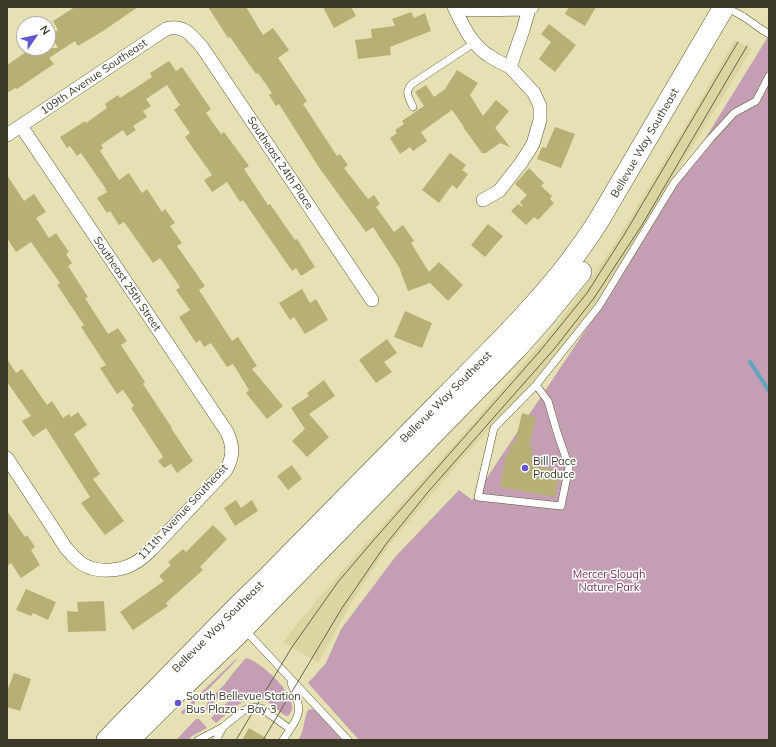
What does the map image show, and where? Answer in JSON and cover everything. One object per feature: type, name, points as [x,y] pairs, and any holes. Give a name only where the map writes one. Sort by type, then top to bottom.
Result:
[{"type":"main road","name":"Bellevue Way Southeast","points":[[107,740],[535,305],[568,266],[582,246],[735,11]]},
{"type":"main road","name":"Bellevue Way Southeast","points":[[129,740],[243,629],[516,349],[576,278],[594,254],[614,222],[735,11]]},
{"type":"main road","points":[[243,629],[256,595],[265,580]]},
{"type":"street","points":[[456,7],[470,10],[531,8],[510,67]]},
{"type":"street","points":[[456,7],[462,24],[474,43],[489,56],[510,67],[534,93],[540,106],[540,120],[533,144],[521,163],[499,191],[483,200]]},
{"type":"street","name":"109th Avenue Southeast","points":[[7,135],[166,29],[177,27],[184,29]]},
{"type":"street","name":"Southeast 24th Place","points":[[184,29],[202,47],[372,300]]},
{"type":"street","name":"Southeast 25th Street","points":[[21,126],[227,432],[232,443]]},
{"type":"street","name":"111th Avenue Southeast","points":[[7,458],[66,548],[75,558],[84,565],[94,569],[110,570],[133,564],[142,558],[226,470],[231,462],[232,443]]},
{"type":"lane","points":[[735,11],[769,34]]},
{"type":"lane","points":[[413,108],[407,95],[408,88],[474,43]]},
{"type":"lane","points":[[536,385],[548,401],[556,432],[569,467],[561,506],[478,497],[494,428],[536,385],[599,306],[674,183],[734,113],[756,101],[769,76]]},
{"type":"lane","points":[[243,629],[348,740]]},
{"type":"lane","points":[[283,740],[297,719],[300,708],[298,699],[288,678]]},
{"type":"lane","points":[[198,740],[223,727],[243,710],[256,706],[268,712],[290,729]]},
{"type":"lane","points":[[216,740],[223,727]]},
{"type":"shaded area","points":[[735,40],[752,49],[610,282],[586,317],[536,378],[462,459],[389,545],[353,600],[318,663],[283,642],[362,548],[473,423],[556,326],[615,243]]},
{"type":"green space","name":"Mercer Slough Nature Park","points":[[769,35],[769,740],[359,740],[308,683],[326,663],[341,629],[396,556],[459,490],[472,500],[607,298]]},
{"type":"green space","points":[[246,658],[261,666],[271,674],[287,692],[291,701],[292,710],[288,716],[281,713],[268,702],[252,699],[242,702],[216,723],[211,718],[232,698],[225,691],[205,712],[208,701],[224,685]]},
{"type":"green space","points":[[236,659],[231,666],[183,715],[181,712]]},
{"type":"green space","points":[[308,710],[316,710],[342,740],[298,740],[302,732]]},
{"type":"green space","points":[[196,719],[199,719],[207,728],[192,736],[188,740],[176,740]]},
{"type":"building","points":[[75,7],[138,7],[78,46],[75,41],[56,53],[56,48],[58,48],[56,45],[56,31],[58,30],[56,26],[56,19]]},
{"type":"building","points":[[208,7],[246,7],[263,35],[273,28],[289,50],[278,58],[307,101],[303,104],[337,156],[340,154],[348,165],[344,168],[368,199],[374,195],[380,204],[376,207],[394,232],[403,225],[414,241],[411,243],[429,272],[439,262],[463,285],[448,301],[430,283],[408,291],[399,267],[373,227],[366,232],[320,169],[279,104],[276,106],[269,95],[272,93],[258,73],[256,74],[230,37],[228,38]]},
{"type":"building","points":[[323,7],[351,7],[356,16],[334,28]]},
{"type":"building","points":[[569,7],[596,7],[585,26],[565,14]]},
{"type":"building","points":[[411,12],[414,18],[425,13],[431,31],[390,47],[391,55],[358,59],[355,40],[372,38],[371,29],[395,26],[392,19]]},
{"type":"building","points":[[549,24],[576,45],[555,72],[539,59],[551,42],[541,34]]},
{"type":"building","points":[[20,56],[52,56],[49,58],[54,64],[17,89],[15,88],[7,93],[7,65]]},
{"type":"building","points":[[169,61],[176,71],[182,67],[211,109],[206,113],[221,134],[224,132],[249,166],[244,169],[268,205],[270,204],[295,240],[297,239],[315,267],[301,276],[296,268],[292,271],[243,200],[240,202],[227,182],[212,192],[204,180],[212,175],[185,137],[190,133],[174,110],[180,105],[167,85],[146,99],[151,106],[143,111],[147,117],[133,126],[136,130],[127,136],[123,130],[101,145],[103,148],[100,151],[119,180],[129,173],[142,193],[147,189],[162,212],[165,209],[175,223],[170,226],[182,243],[177,246],[205,286],[199,290],[232,341],[238,337],[257,366],[252,369],[283,406],[267,419],[246,393],[249,390],[233,364],[227,367],[211,343],[204,347],[200,340],[196,343],[179,317],[190,310],[176,290],[180,287],[160,258],[153,263],[124,222],[119,225],[110,211],[107,213],[97,198],[107,192],[106,189],[81,153],[77,156],[70,146],[67,148],[60,137],[85,121],[86,123],[107,108],[105,104],[118,95],[120,98],[152,77],[150,73]]},
{"type":"building","points":[[457,70],[478,83],[470,95],[483,116],[496,100],[509,111],[495,128],[510,147],[500,143],[486,153],[482,153],[452,110],[421,132],[427,141],[413,151],[410,147],[400,154],[390,138],[397,133],[395,130],[404,124],[402,121],[424,106],[415,92],[426,85],[434,97],[445,89]]},
{"type":"building","points":[[555,127],[575,134],[561,168],[537,159],[542,147],[546,148]]},
{"type":"building","points":[[450,153],[466,165],[462,170],[468,174],[457,189],[452,185],[439,203],[422,190]]},
{"type":"building","points":[[529,168],[544,183],[541,186],[552,196],[550,199],[554,203],[538,220],[534,217],[526,225],[511,211],[518,204],[523,207],[520,202],[527,195],[515,184]]},
{"type":"building","points":[[7,175],[24,201],[34,194],[46,212],[36,218],[49,238],[56,233],[69,252],[66,254],[72,263],[68,266],[88,297],[85,298],[108,334],[118,328],[127,341],[121,345],[145,382],[143,384],[193,461],[177,473],[171,464],[164,468],[158,461],[163,457],[131,408],[134,406],[123,390],[117,394],[100,368],[106,365],[81,327],[84,325],[57,285],[60,283],[31,242],[16,252],[7,238]]},
{"type":"building","points":[[488,224],[503,236],[485,257],[471,245]]},
{"type":"building","points":[[302,289],[310,303],[316,299],[328,320],[305,334],[294,317],[290,320],[279,303]]},
{"type":"building","points":[[405,311],[432,323],[422,348],[394,337]]},
{"type":"building","points":[[387,339],[397,353],[384,362],[392,372],[376,383],[359,360]]},
{"type":"building","points":[[7,359],[16,373],[22,369],[47,405],[52,401],[63,418],[69,414],[71,417],[78,412],[87,425],[74,434],[100,474],[93,479],[124,521],[105,535],[81,503],[90,497],[46,428],[33,437],[22,421],[31,416],[7,382]]},
{"type":"building","points":[[324,380],[335,396],[309,414],[329,437],[307,457],[292,441],[305,429],[291,408],[309,396],[307,393]]},
{"type":"building","name":"Bill Pace Produce","points":[[522,413],[536,417],[529,446],[533,447],[531,459],[533,459],[531,465],[560,471],[555,497],[500,487],[506,454],[509,455],[511,443],[515,443]]},
{"type":"building","points":[[292,465],[302,479],[288,490],[277,476]]},
{"type":"building","points":[[236,500],[241,508],[252,500],[258,511],[235,526],[224,508]]},
{"type":"building","points":[[7,511],[25,537],[27,535],[35,547],[31,550],[40,565],[21,578],[11,563],[7,566]]},
{"type":"building","points":[[213,525],[227,539],[200,567],[203,570],[166,603],[168,606],[133,630],[120,612],[164,581],[159,576],[171,565],[168,562],[183,549],[186,552]]},
{"type":"building","points":[[26,589],[56,602],[48,620],[33,613],[31,616],[16,610]]},
{"type":"building","points":[[104,601],[106,631],[68,632],[67,611],[78,612],[77,602]]},
{"type":"building","points":[[14,673],[31,679],[20,711],[7,707],[7,691]]},
{"type":"building","points":[[249,728],[269,740],[242,740]]},
{"type":"waterway","points":[[750,362],[769,391]]},
{"type":"tram line","points":[[236,740],[292,647],[338,582],[540,351],[587,293],[624,235],[738,42]]},
{"type":"tram line","points":[[263,740],[342,608],[386,544],[428,492],[555,348],[594,298],[642,225],[747,46]]},
{"type":"place","name":"Bill Pace Produce","points":[[525,468]]},
{"type":"place","name":"South Bellevue Station Bus Plaza - Bay 3","points":[[178,703]]}]
